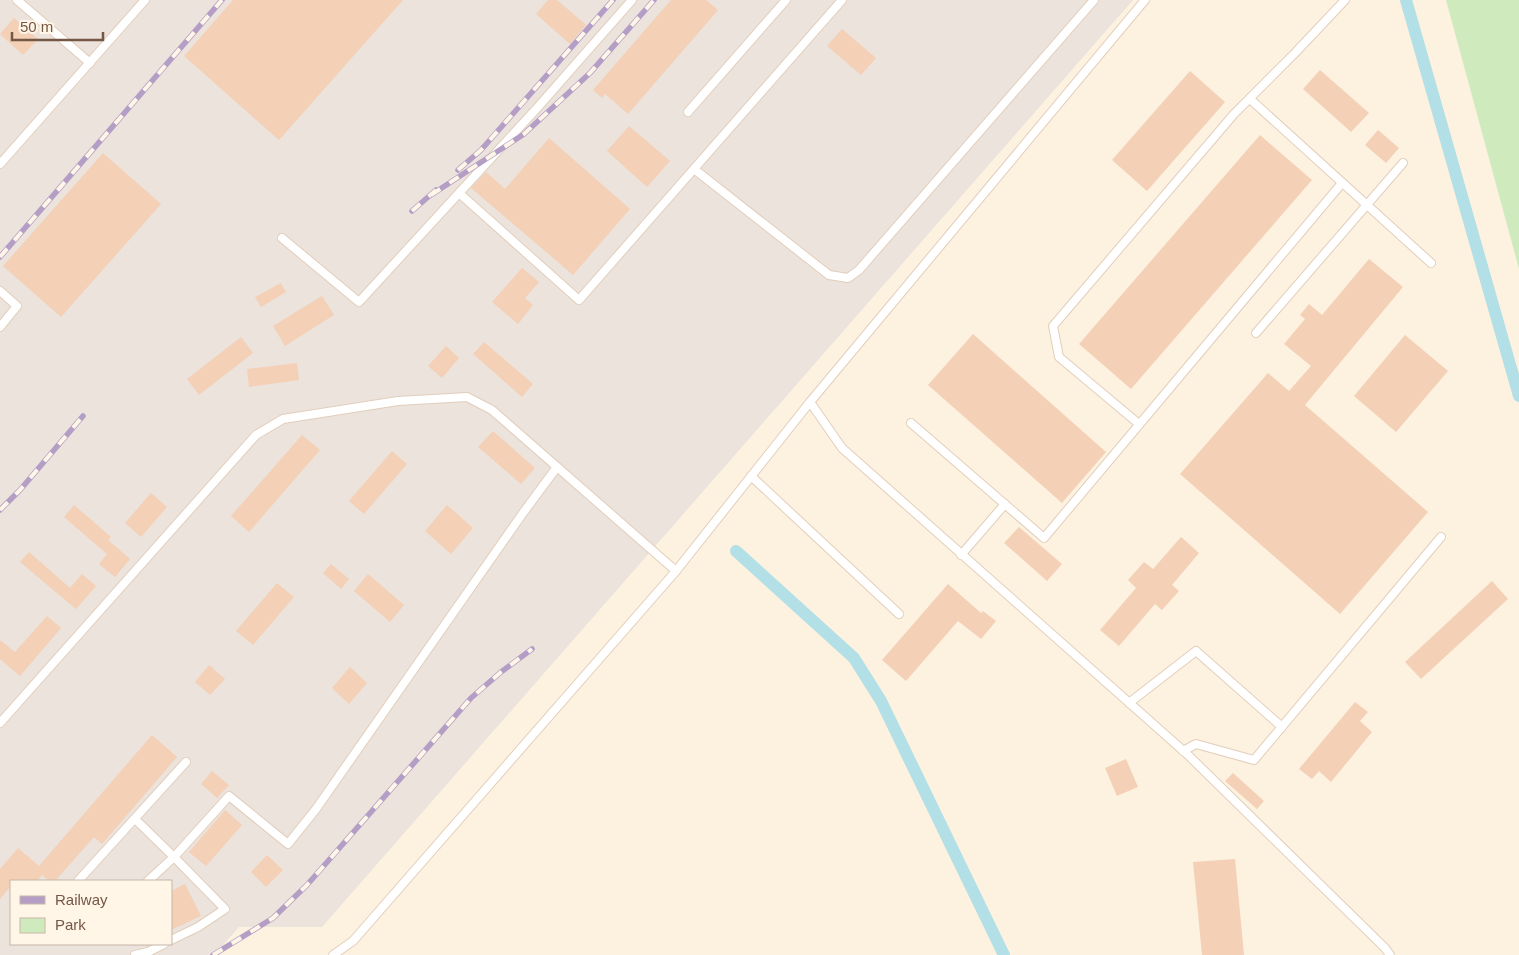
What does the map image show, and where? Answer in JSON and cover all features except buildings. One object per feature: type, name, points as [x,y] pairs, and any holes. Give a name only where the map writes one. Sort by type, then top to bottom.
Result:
[{"type":"lane","points":[[17,0],[90,63]]},
{"type":"lane","points":[[0,164],[145,0]]},
{"type":"lane","points":[[282,238],[359,302],[538,107],[632,0]]},
{"type":"lane","points":[[688,112],[786,0]]},
{"type":"lane","points":[[458,193],[579,300],[842,0]]},
{"type":"lane","points":[[694,169],[829,276],[848,278],[859,270],[1094,0]]},
{"type":"lane","points":[[333,955],[353,941],[676,571],[810,402],[1145,0]]},
{"type":"lane","points":[[1139,424],[1059,357],[1053,326],[1234,114],[1296,53],[1345,0]]},
{"type":"lane","points":[[1250,99],[1431,263]]},
{"type":"lane","points":[[1256,333],[1402,164]]},
{"type":"lane","points":[[911,423],[1044,538],[1342,183]]},
{"type":"lane","points":[[0,291],[17,306],[0,327]]},
{"type":"lane","points":[[0,723],[256,435],[284,419],[398,402],[468,397],[492,410],[676,571]]},
{"type":"lane","points":[[810,402],[842,448],[1183,751],[1390,955]]},
{"type":"lane","points":[[149,880],[174,857],[229,796],[288,844],[316,809],[557,467]]},
{"type":"lane","points":[[751,476],[899,614]]},
{"type":"lane","points":[[961,555],[1005,504]]},
{"type":"lane","points":[[1183,751],[1196,744],[1254,760],[1441,537]]},
{"type":"lane","points":[[1129,703],[1196,651],[1282,727]]},
{"type":"lane","points":[[79,880],[186,762]]},
{"type":"lane","points":[[135,819],[225,909],[198,927],[172,940]]},
{"type":"lane","points":[[135,955],[148,952],[162,945]]},
{"type":"shaded area","points":[[0,0],[1133,0],[322,927],[239,927],[214,955],[0,955]]},
{"type":"green space","points":[[1446,0],[1519,0],[1519,269]]},
{"type":"waterway","points":[[1406,0],[1519,396]]},
{"type":"waterway","points":[[736,551],[854,658],[881,701],[1004,955]]},
{"type":"railway","points":[[0,257],[222,0]]},
{"type":"railway","points":[[458,170],[481,150],[613,0]]},
{"type":"railway","points":[[431,195],[524,134],[590,73],[654,0]]},
{"type":"railway","points":[[412,211],[436,190]]},
{"type":"railway","points":[[0,510],[20,490],[83,416]]},
{"type":"railway","points":[[213,955],[273,918],[307,885],[471,698],[532,649]]}]
